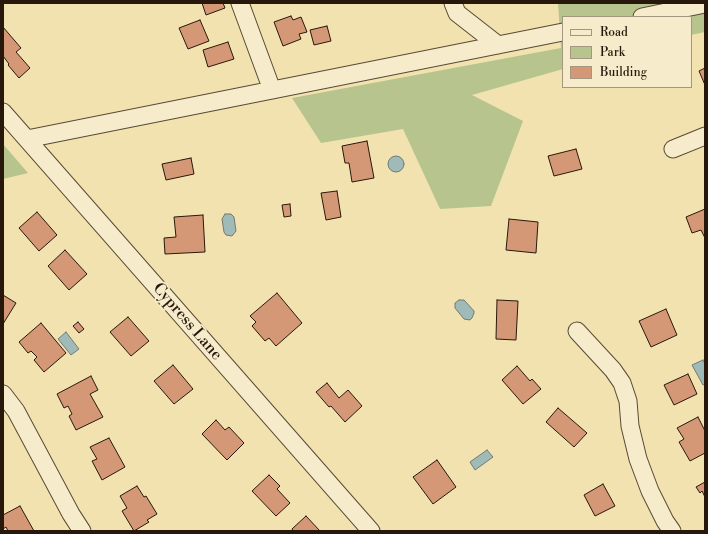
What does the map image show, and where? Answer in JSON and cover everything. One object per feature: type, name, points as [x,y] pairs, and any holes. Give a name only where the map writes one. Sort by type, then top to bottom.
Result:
[{"type":"street","points":[[240,3],[272,90]]},
{"type":"street","points":[[453,3],[457,13],[498,45]]},
{"type":"street","points":[[647,16],[705,4]]},
{"type":"street","points":[[27,139],[562,32]]},
{"type":"street","name":"Cypress Lane","points":[[3,112],[371,531]]},
{"type":"street","points":[[673,149],[705,136]]},
{"type":"street","points":[[577,331],[613,370],[622,383],[628,401],[630,426],[638,459],[650,491],[665,521],[672,531]]},
{"type":"street","points":[[3,394],[16,412],[71,514],[82,531]]},
{"type":"green space","points":[[558,3],[705,3],[705,32],[692,35],[692,16],[562,16],[562,69],[472,95],[523,121],[491,206],[440,209],[403,129],[321,143],[292,98],[561,48]]},
{"type":"green space","points":[[3,144],[28,173],[3,179]]},
{"type":"water","points":[[396,156],[402,158],[404,164],[402,170],[396,172],[390,170],[388,164],[390,158]]},
{"type":"water","points":[[225,214],[231,214],[234,217],[236,231],[232,236],[226,235],[224,232],[222,219]]},
{"type":"water","points":[[459,300],[464,300],[474,311],[470,320],[464,319],[455,308],[455,303]]},
{"type":"water","points":[[66,332],[79,349],[71,355],[58,339]]},
{"type":"water","points":[[703,360],[705,364],[705,384],[703,385],[692,365]]},
{"type":"water","points":[[487,450],[493,457],[475,470],[470,462]]},
{"type":"building","points":[[202,3],[223,3],[225,8],[206,15]]},
{"type":"building","points":[[291,16],[293,20],[301,17],[307,32],[299,34],[301,39],[283,46],[274,22]]},
{"type":"building","points":[[200,20],[209,41],[188,49],[179,28]]},
{"type":"building","points":[[327,26],[331,41],[314,45],[310,30]]},
{"type":"building","points":[[3,27],[21,48],[16,52],[30,68],[19,78],[8,65],[9,64],[3,56]]},
{"type":"building","points":[[228,42],[234,59],[208,67],[203,50]]},
{"type":"building","points":[[705,68],[705,85],[699,71]]},
{"type":"building","points":[[367,141],[374,178],[352,182],[349,163],[345,163],[342,146]]},
{"type":"building","points":[[576,149],[582,169],[554,176],[548,156]]},
{"type":"building","points":[[191,158],[194,174],[166,180],[162,164]]},
{"type":"building","points":[[337,191],[341,217],[326,220],[321,193]]},
{"type":"building","points":[[290,204],[291,216],[284,217],[282,205]]},
{"type":"building","points":[[705,209],[705,238],[701,230],[692,233],[686,217]]},
{"type":"building","points":[[37,212],[57,235],[39,251],[19,228]]},
{"type":"building","points":[[203,215],[205,252],[165,254],[164,238],[176,237],[174,217]]},
{"type":"building","points":[[509,219],[538,222],[536,253],[506,250]]},
{"type":"building","points":[[65,250],[87,274],[69,290],[48,266]]},
{"type":"building","points":[[277,293],[302,323],[276,346],[269,338],[265,341],[252,326],[256,322],[250,316]]},
{"type":"building","points":[[3,295],[16,303],[3,324]]},
{"type":"building","points":[[497,300],[518,301],[516,340],[496,339]]},
{"type":"building","points":[[666,309],[677,335],[651,347],[639,321]]},
{"type":"building","points":[[128,317],[149,341],[131,356],[110,332]]},
{"type":"building","points":[[78,322],[84,329],[79,333],[73,326]]},
{"type":"building","points":[[41,323],[66,353],[44,372],[34,360],[37,357],[31,351],[28,353],[19,342]]},
{"type":"building","points":[[173,365],[193,389],[174,404],[154,381]]},
{"type":"building","points":[[517,366],[530,381],[532,379],[541,389],[523,404],[502,380]]},
{"type":"building","points":[[688,374],[697,394],[674,405],[664,385]]},
{"type":"building","points":[[91,376],[98,390],[90,394],[103,417],[76,430],[69,416],[72,414],[68,406],[64,408],[57,394]]},
{"type":"building","points":[[327,383],[339,398],[348,390],[362,406],[345,422],[316,392]]},
{"type":"building","points":[[558,408],[587,433],[574,447],[546,422]]},
{"type":"building","points":[[698,417],[705,431],[705,453],[690,461],[679,442],[684,439],[677,428]]},
{"type":"building","points":[[216,420],[225,430],[229,427],[244,443],[227,460],[202,434]]},
{"type":"building","points":[[109,438],[125,467],[102,480],[92,461],[97,459],[90,447]]},
{"type":"building","points":[[437,460],[456,487],[433,504],[413,477]]},
{"type":"building","points":[[269,475],[280,486],[277,489],[290,503],[276,516],[252,491]]},
{"type":"building","points":[[705,482],[705,497],[702,491],[700,493],[696,487]]},
{"type":"building","points":[[603,484],[615,506],[595,516],[584,495]]},
{"type":"building","points":[[137,486],[144,497],[146,496],[157,514],[147,520],[149,522],[134,531],[122,511],[127,508],[120,496]]},
{"type":"building","points":[[20,506],[34,531],[8,531],[6,527],[3,529],[3,515]]},
{"type":"building","points":[[306,516],[320,531],[293,531],[292,529]]}]
